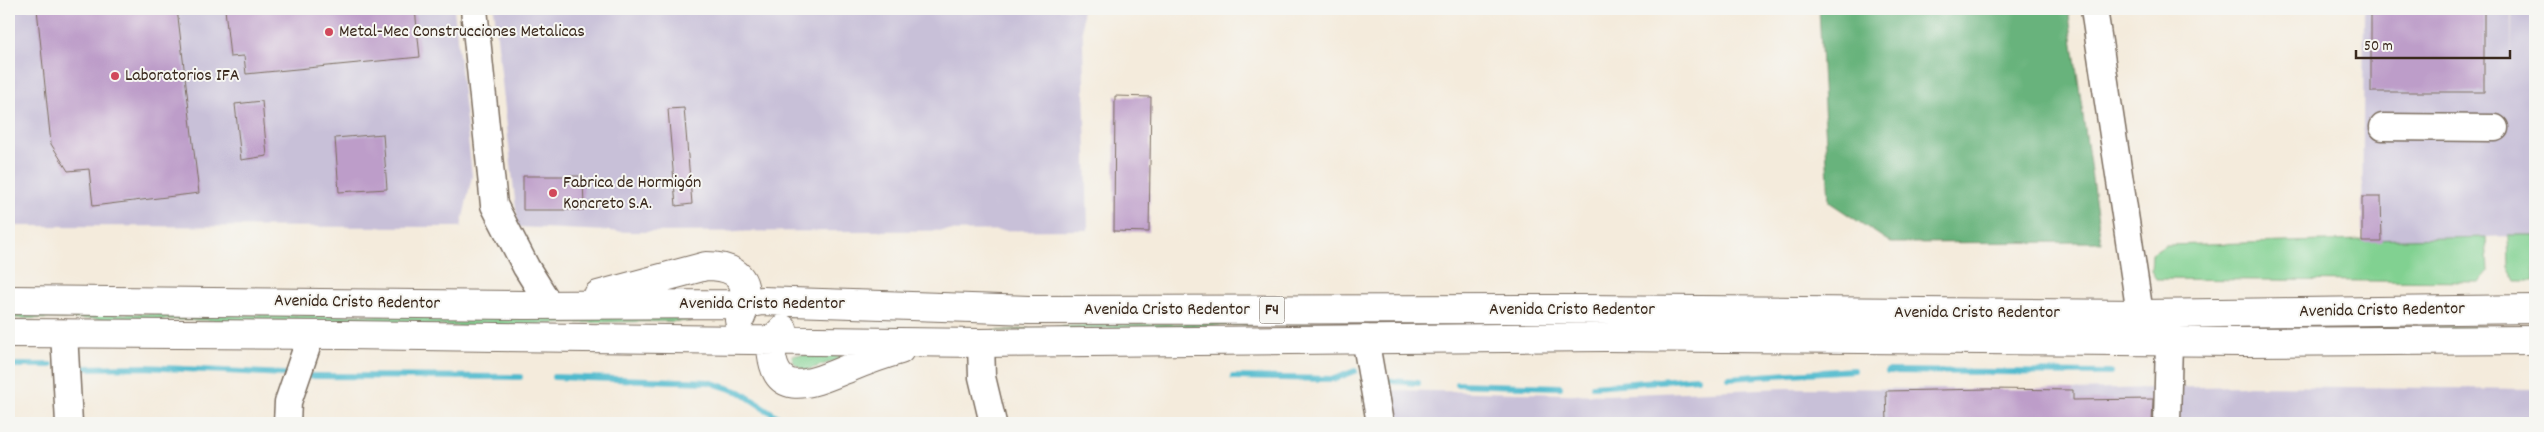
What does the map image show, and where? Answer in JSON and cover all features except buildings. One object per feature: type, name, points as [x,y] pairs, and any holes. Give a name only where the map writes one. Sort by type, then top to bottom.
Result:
[{"type":"highway","points":[[536,338],[615,327],[732,326],[742,316],[746,289],[736,273],[724,267],[706,266],[614,290],[576,304]]},
{"type":"highway","name":"Avenida Cristo Redentor","points":[[9,300],[549,304],[745,304],[762,301],[1029,310],[1583,309],[2140,314],[2535,309]]},
{"type":"highway","points":[[931,342],[878,356],[818,381],[801,385],[788,383],[778,374],[772,360],[771,341],[783,329],[805,323],[969,320],[1029,310]]},
{"type":"highway","name":"Avenida Cristo Redentor","points":[[9,333],[981,343],[1615,337],[2168,341],[2535,340]]},
{"type":"street","points":[[474,9],[494,205],[526,267],[549,304]]},
{"type":"street","points":[[2094,9],[2140,314]]},
{"type":"street","points":[[2383,127],[2495,128]]},
{"type":"street","points":[[64,333],[69,423]]},
{"type":"street","points":[[287,423],[288,402],[311,335]]},
{"type":"street","points":[[1365,338],[1380,423]]},
{"type":"street","points":[[2167,423],[2168,341]]},
{"type":"street","points":[[981,343],[982,377],[993,423]]},
{"type":"shaded area","points":[[9,9],[454,9],[472,176],[461,227],[9,226]]},
{"type":"shaded area","points":[[494,9],[1082,9],[1088,230],[631,232],[518,227]]},
{"type":"shaded area","points":[[2364,9],[2511,9],[2511,68],[2512,9],[2535,9],[2535,235],[2362,242]]},
{"type":"shaded area","points":[[2241,386],[2535,389],[2535,423],[1396,423],[1390,390],[1606,395],[1787,388],[2073,390]]},
{"type":"green space","points":[[1819,9],[2068,9],[2101,242],[1891,243],[1829,202]]},
{"type":"green space","points":[[2508,235],[2535,235],[2535,281],[2516,281],[2509,267]]},
{"type":"green space","points":[[2486,237],[2488,272],[2479,282],[2156,279],[2151,271],[2152,254],[2166,245]]},
{"type":"green space","points":[[9,313],[693,317],[691,321],[464,327],[365,322],[9,318]]},
{"type":"green space","points":[[1203,323],[2535,327],[2535,330],[1283,324],[993,331],[1091,325]]},
{"type":"green space","points":[[792,355],[849,356],[804,371],[793,362]]},
{"type":"waterway","points":[[9,365],[51,365]]},
{"type":"waterway","points":[[81,368],[144,367],[284,374]]},
{"type":"waterway","points":[[1729,378],[1854,370]]},
{"type":"waterway","points":[[1233,377],[1334,379],[1355,371]]},
{"type":"waterway","points":[[1888,371],[2110,373]]},
{"type":"waterway","points":[[306,376],[520,377]]},
{"type":"waterway","points":[[554,377],[709,382],[740,392],[787,423]]},
{"type":"waterway","points":[[1593,386],[1697,378]]},
{"type":"waterway","points":[[1390,381],[1418,383]]},
{"type":"waterway","points":[[1457,384],[1560,387]]},
{"type":"place","name":"Metal-Mec Construcciones Metalicas","points":[[329,32]]},
{"type":"place","name":"Laboratorios IFA","points":[[115,76]]},
{"type":"place","name":"Fabrica de Hormigón Koncreto S.A.","points":[[553,193]]}]
